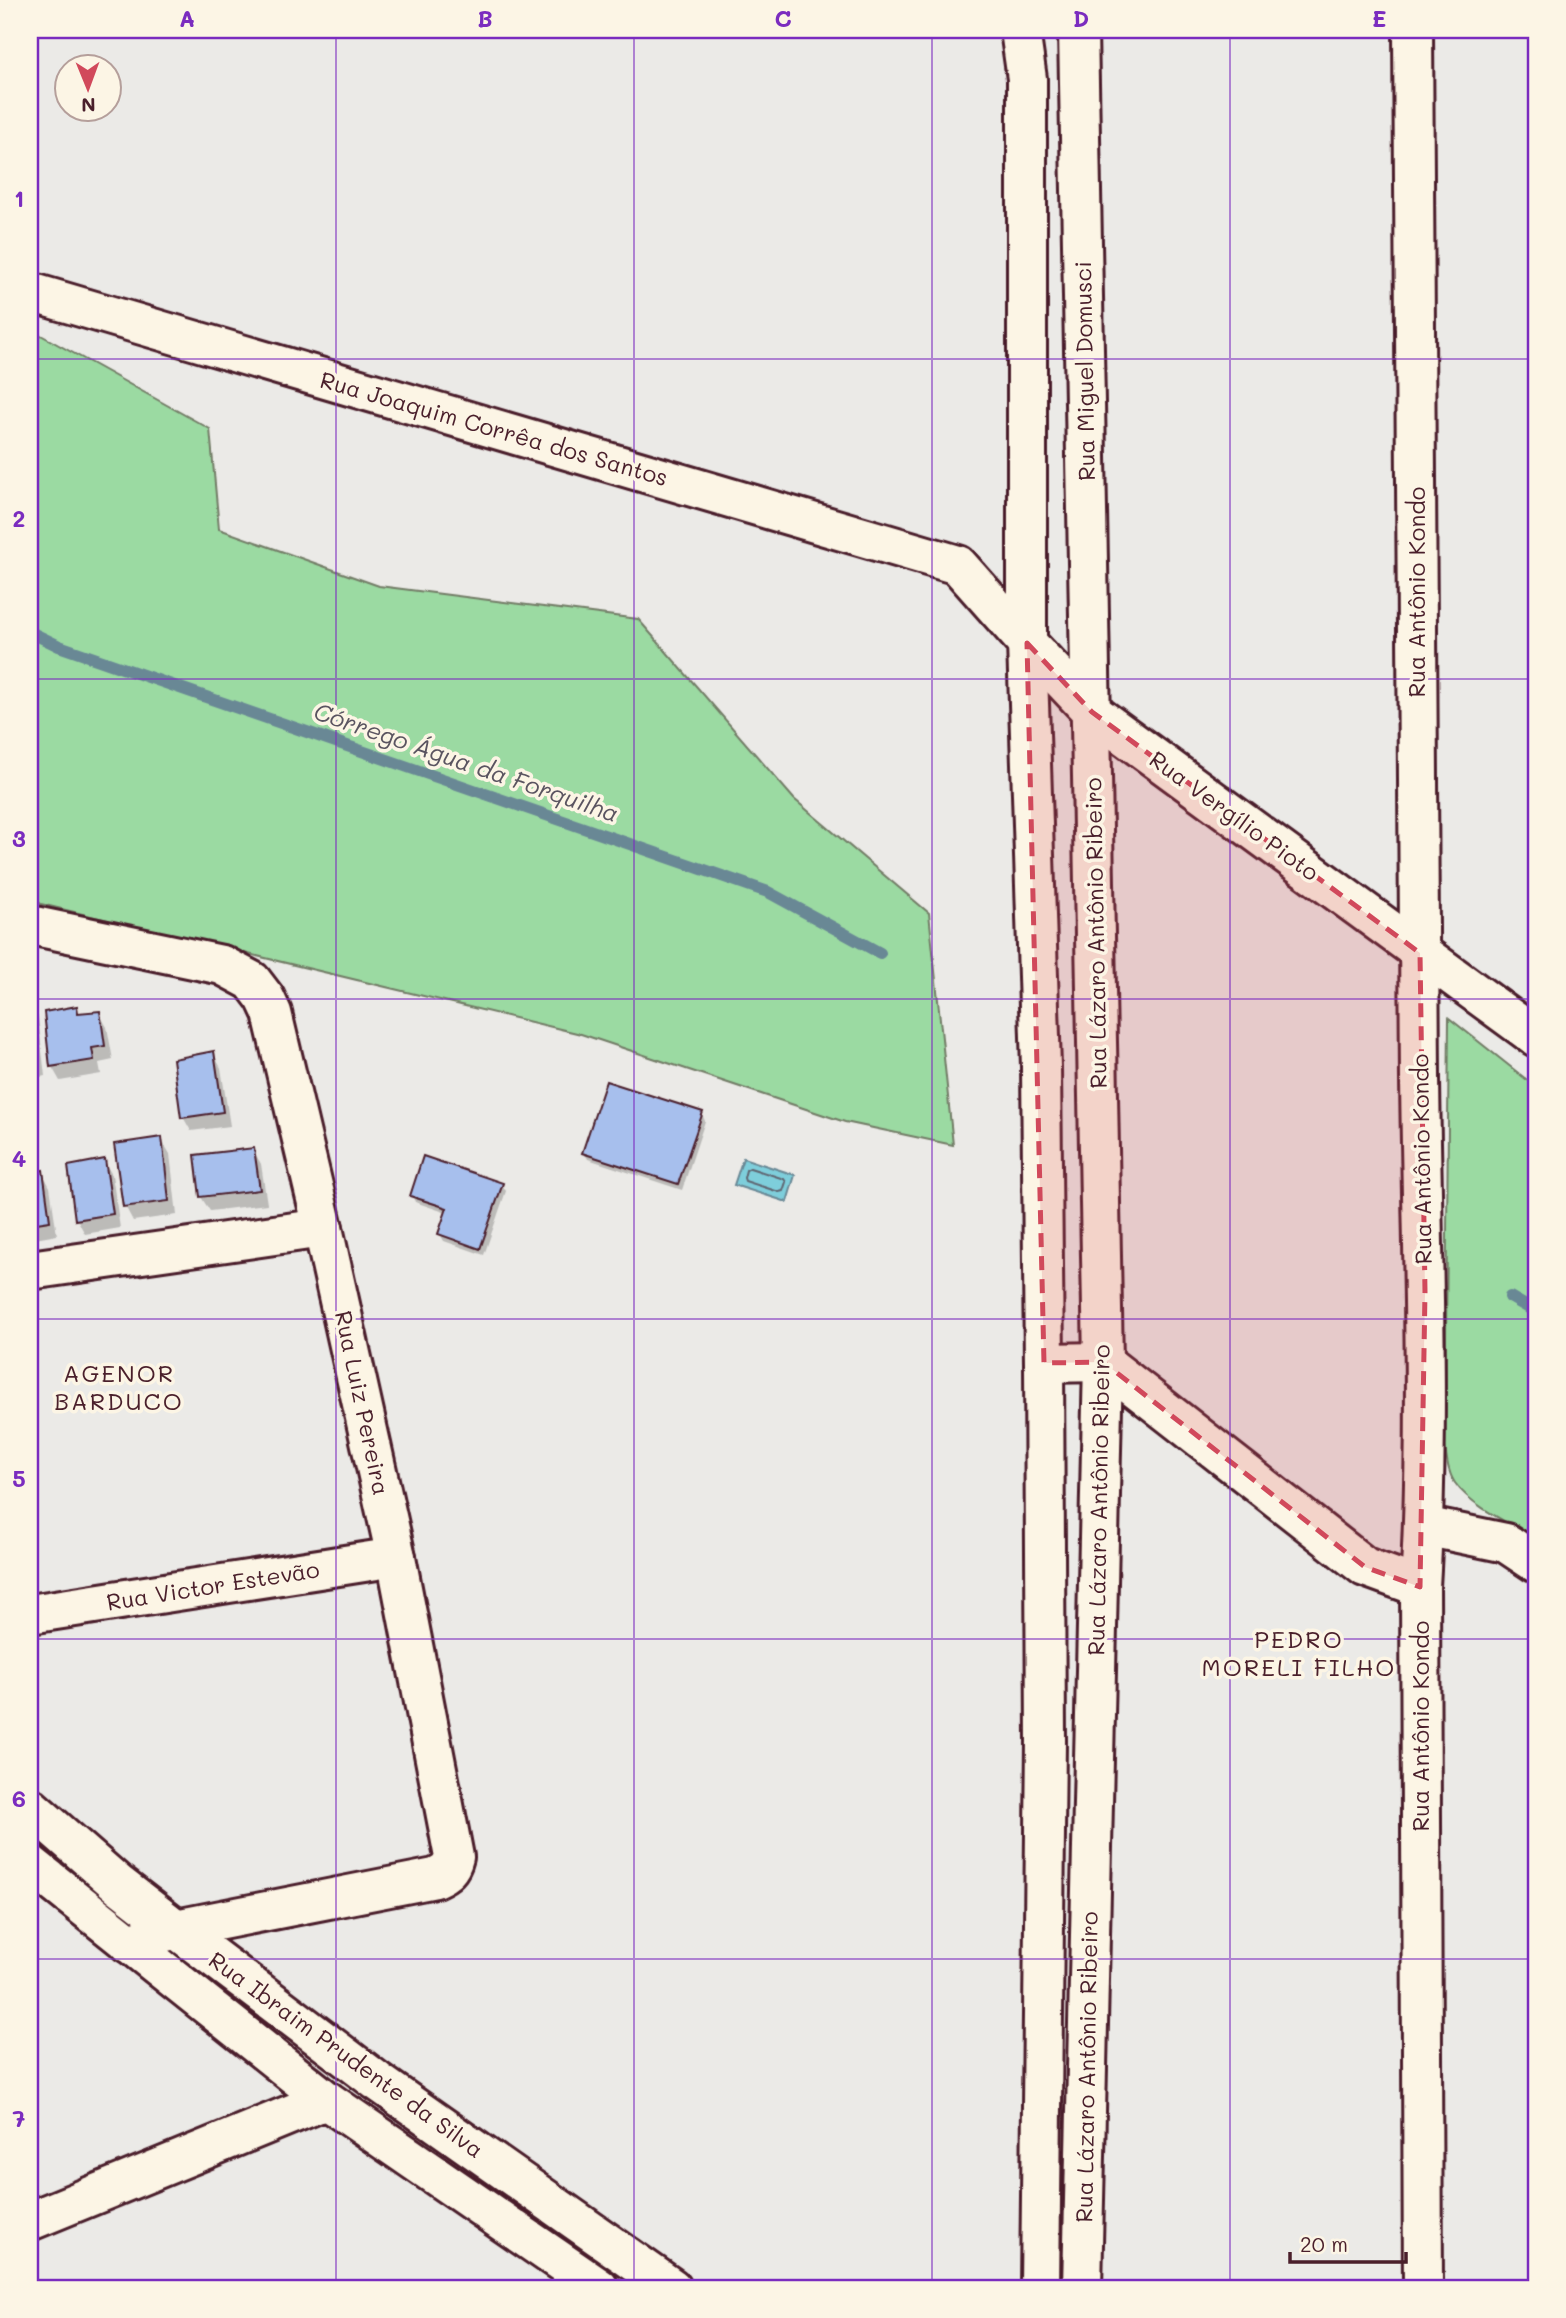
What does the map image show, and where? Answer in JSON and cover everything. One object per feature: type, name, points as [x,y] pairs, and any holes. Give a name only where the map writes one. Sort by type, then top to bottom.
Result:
[{"type":"street","points":[[1020,30],[1027,79],[1027,643],[1041,1067],[1044,1363],[1046,1741],[1040,2288]]},
{"type":"street","name":"Rua Miguel Domusci","points":[[1078,30],[1092,712]]},
{"type":"street","name":"Rua Antônio Kondo","points":[[1413,30],[1425,1292],[1424,1526],[1420,1587],[1423,2288]]},
{"type":"street","name":"Rua Joaquim Corrêa dos Santos","points":[[30,290],[958,565]]},
{"type":"street","name":"Rua Vergílio Pioto","points":[[958,565],[1092,712],[1536,1037]]},
{"type":"street","name":"Rua Lázaro Antônio Ribeiro","points":[[1082,2288],[1103,1362],[1092,712]]},
{"type":"street","name":"Rua Luiz Pereira","points":[[30,925],[222,965],[253,981],[272,1013],[396,1557],[453,1848],[452,1866],[445,1874],[435,1878],[176,1929]]},
{"type":"street","points":[[30,1270],[323,1228]]},
{"type":"street","points":[[1044,1363],[1103,1362],[1365,1567],[1420,1587]]},
{"type":"street","points":[[1424,1526],[1506,1544],[1536,1563]]},
{"type":"street","name":"Rua Victor Estevão","points":[[30,1614],[396,1557]]},
{"type":"street","name":"Rua Ibraim Prudente da Silva","points":[[30,1807],[118,1884],[377,2081],[672,2288]]},
{"type":"street","name":"Rua Ibraim Prudente da Silva","points":[[30,1864],[326,2101],[599,2288]]},
{"type":"street","points":[[128,1943],[176,1929]]},
{"type":"street","points":[[30,2221],[326,2101]]},
{"type":"highlighted area","points":[[1027,643],[1092,712],[1420,953],[1425,1292],[1420,1587],[1365,1567],[1103,1362],[1044,1363]]},
{"type":"green space","points":[[30,329],[210,429],[219,529],[379,586],[638,619],[794,799],[929,913],[953,1145],[845,1122],[581,1034],[41,904],[30,895]]},
{"type":"green space","points":[[1449,1018],[1536,1087],[1536,1539],[1471,1500],[1455,1483],[1447,1461]]},
{"type":"water","points":[[743,1158],[795,1175],[787,1202],[734,1185]]},
{"type":"building","points":[[30,1001],[38,1062],[30,1063]]},
{"type":"building","points":[[77,1006],[78,1013],[100,1011],[105,1046],[92,1048],[94,1060],[50,1067],[44,1012]]},
{"type":"building","points":[[214,1051],[223,1112],[181,1118],[173,1059]]},
{"type":"building","points":[[606,1081],[703,1112],[678,1184],[582,1153]]},
{"type":"building","points":[[162,1137],[169,1201],[123,1207],[114,1144]]},
{"type":"building","points":[[254,1148],[260,1190],[200,1197],[195,1155]]},
{"type":"building","points":[[423,1156],[503,1183],[480,1249],[438,1234],[447,1208],[410,1196]]},
{"type":"building","points":[[105,1159],[113,1214],[75,1220],[68,1166]]},
{"type":"building","points":[[43,1170],[50,1221],[30,1224],[30,1172]]},
{"type":"waterway","name":"Córrego Água da Forquilha","points":[[30,632],[59,646],[768,892],[880,953]]},
{"type":"waterway","name":"Córrego Água da Forquilha","points":[[1510,1297],[1536,1312]]},
{"type":"district","name":"AGENOR BARDUCO","points":[[119,1388]]},
{"type":"district","name":"PEDRO MORELI FILHO","points":[[1299,1654]]}]
